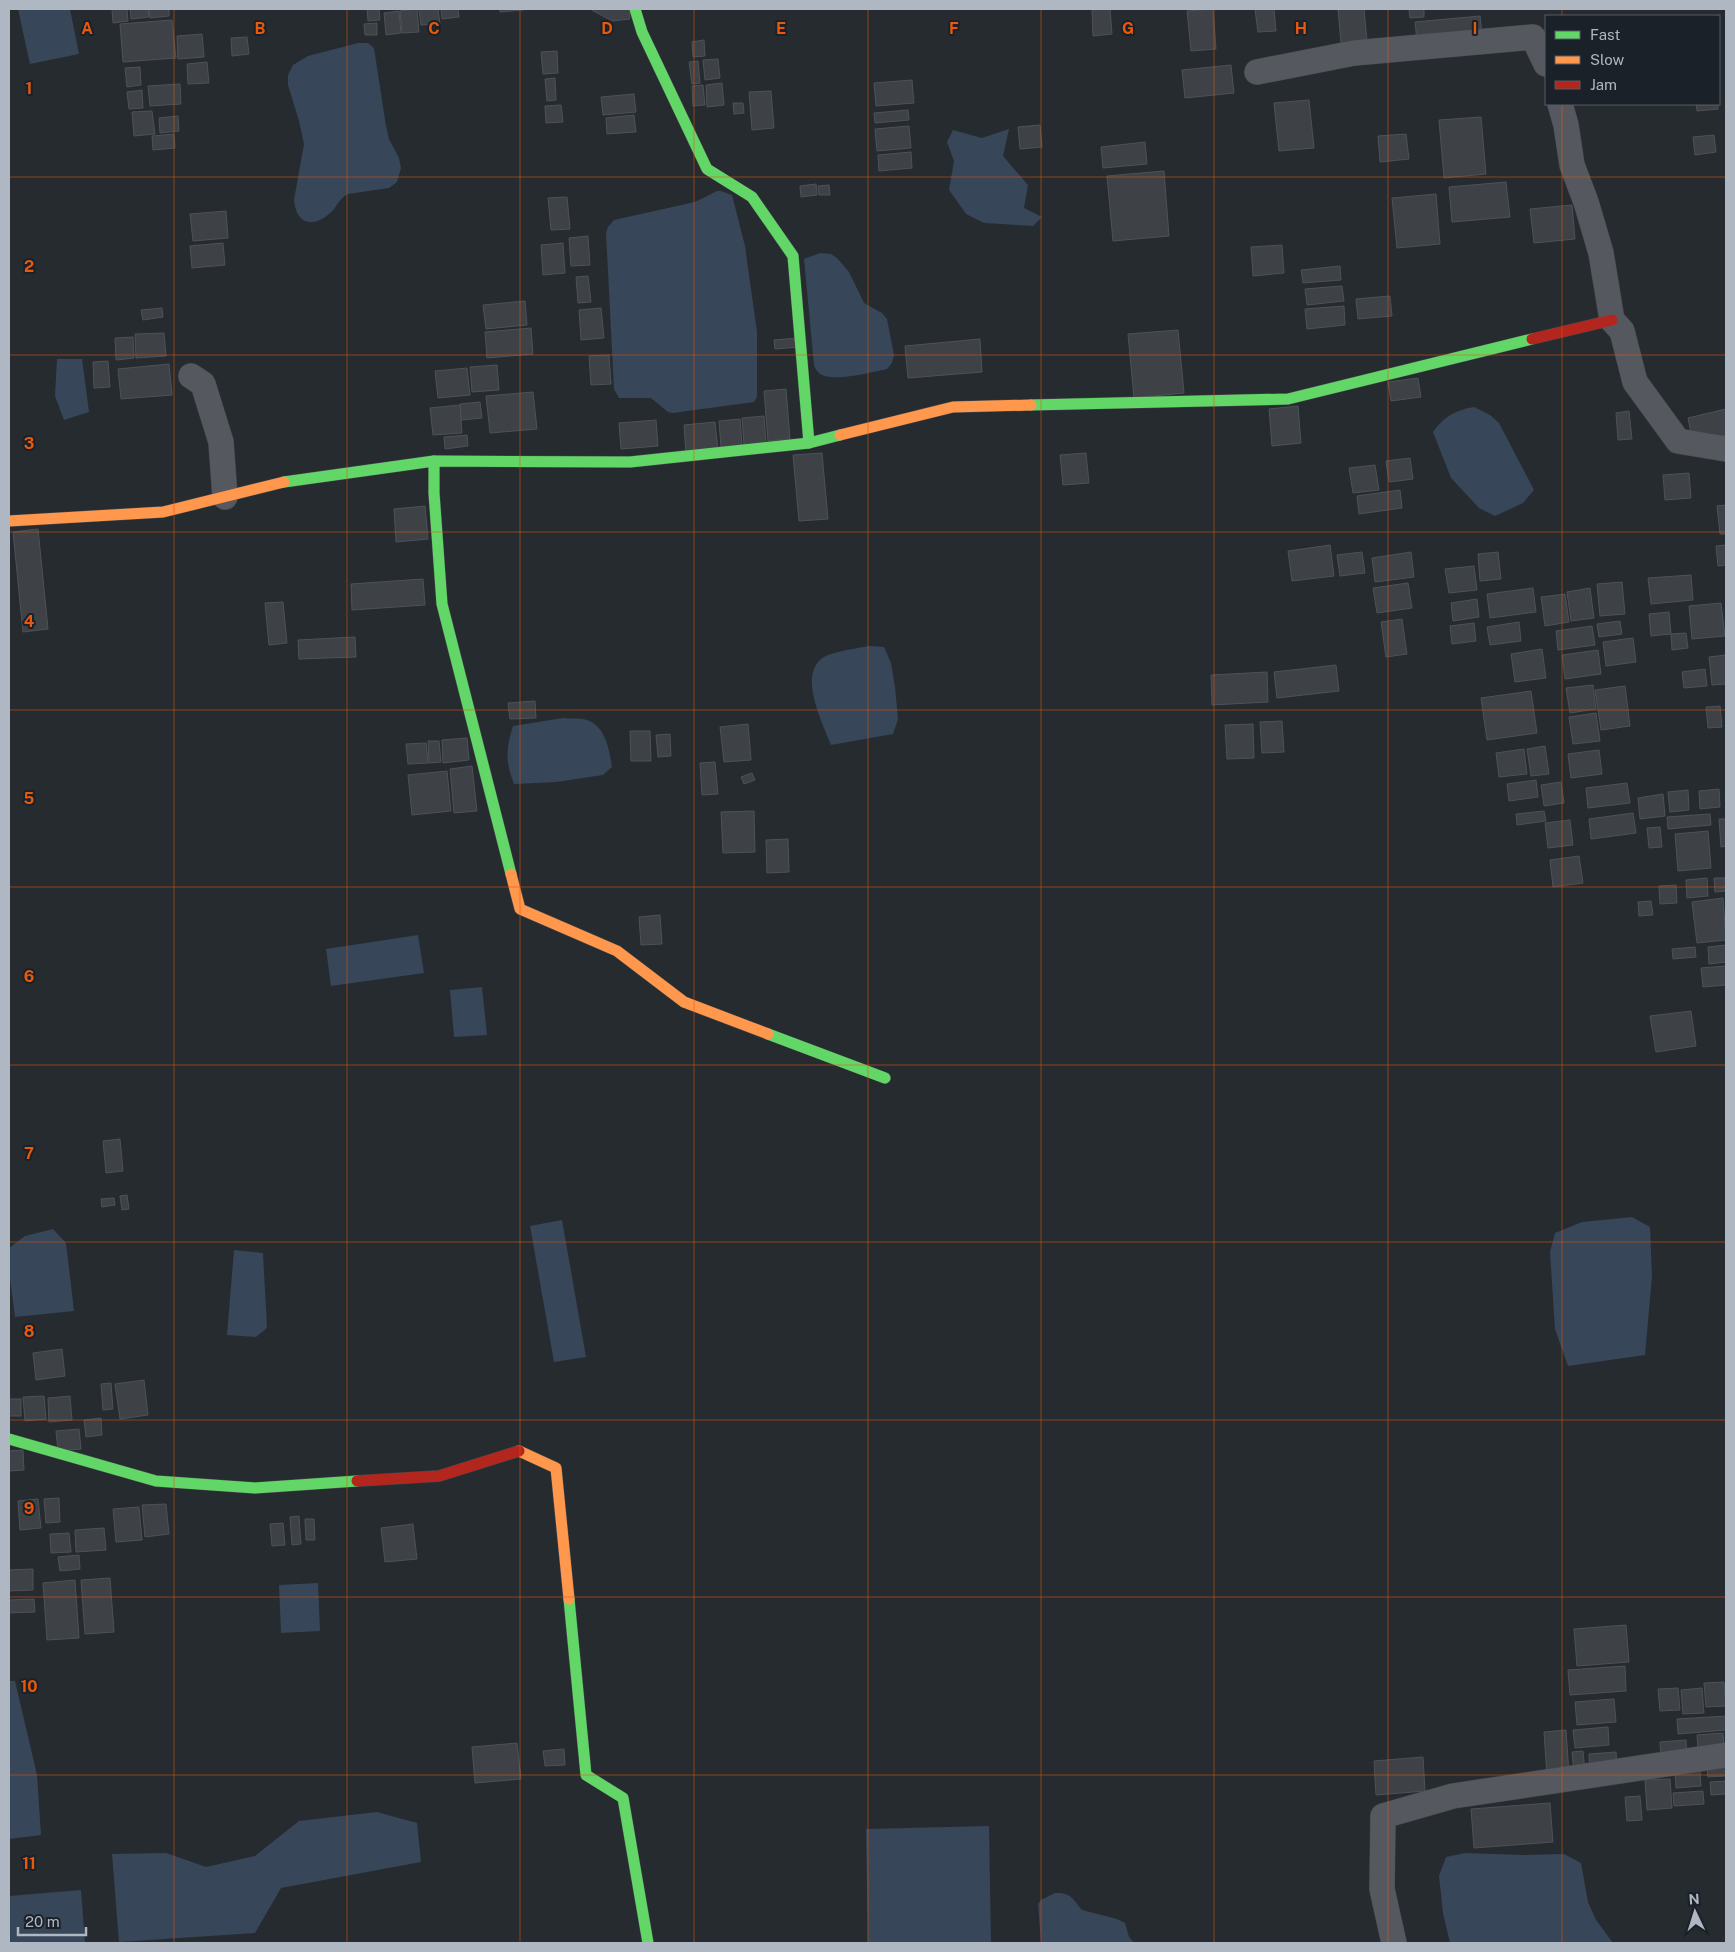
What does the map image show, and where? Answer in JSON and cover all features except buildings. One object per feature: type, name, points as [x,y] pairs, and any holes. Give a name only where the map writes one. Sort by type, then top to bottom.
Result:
[{"type":"street","points":[[635,9],[642,32],[707,168],[752,197],[793,256],[809,443]]},
{"type":"street","points":[[1257,72],[1354,54],[1533,37],[1545,62]]},
{"type":"street","points":[[1560,105],[1566,125],[1572,165],[1586,202],[1601,253],[1612,320],[1622,331],[1635,382],[1678,441],[1726,449]]},
{"type":"street","points":[[9,521],[163,512],[294,479],[434,461],[630,462],[809,443],[953,407],[1288,399],[1612,320]]},
{"type":"street","points":[[191,376],[203,384],[221,442],[225,497]]},
{"type":"street","points":[[434,461],[434,493],[442,604],[520,909],[617,951],[684,1002],[885,1078]]},
{"type":"street","points":[[9,1439],[156,1481],[255,1488],[439,1476],[520,1451],[556,1468],[586,1775],[623,1798],[648,1943]]},
{"type":"street","points":[[1394,1943],[1382,1889],[1383,1816],[1453,1796],[1726,1755]]},
{"type":"water","points":[[18,9],[70,9],[79,54],[30,64]]},
{"type":"water","points":[[358,43],[368,43],[374,48],[386,126],[389,139],[399,158],[401,168],[397,182],[389,188],[348,194],[342,198],[332,212],[322,219],[311,222],[306,221],[298,214],[294,200],[304,144],[288,85],[288,75],[293,65],[308,56]]},
{"type":"water","points":[[1009,129],[1003,156],[1028,185],[1024,208],[1042,217],[1033,226],[984,223],[966,214],[949,190],[954,161],[947,142],[953,130],[982,138]]},
{"type":"water","points":[[717,191],[732,195],[745,246],[757,332],[757,397],[754,402],[673,413],[668,412],[651,398],[619,398],[614,389],[606,233],[608,227],[614,220],[695,202]]},
{"type":"water","points":[[820,253],[831,254],[837,258],[849,272],[864,303],[882,313],[887,319],[894,355],[892,363],[887,369],[831,377],[823,375],[816,369],[814,365],[804,259]]},
{"type":"water","points":[[57,359],[82,359],[89,412],[64,420],[55,396]]},
{"type":"water","points":[[1474,407],[1490,415],[1499,423],[1534,490],[1523,503],[1495,516],[1479,508],[1451,478],[1433,432],[1450,415]]},
{"type":"water","points":[[869,646],[884,647],[891,663],[898,719],[893,734],[831,745],[812,689],[812,677],[815,667],[821,659],[830,654]]},
{"type":"water","points":[[563,718],[590,721],[601,731],[605,737],[612,767],[603,775],[556,782],[514,784],[508,762],[509,742],[513,726]]},
{"type":"water","points":[[418,935],[424,973],[331,986],[326,949]]},
{"type":"water","points":[[482,987],[487,1035],[454,1037],[450,990]]},
{"type":"water","points":[[1632,1217],[1650,1227],[1652,1276],[1645,1355],[1568,1366],[1555,1329],[1550,1252],[1555,1233],[1582,1222]]},
{"type":"water","points":[[562,1220],[586,1357],[554,1362],[530,1226]]},
{"type":"water","points":[[53,1229],[66,1243],[74,1311],[15,1317],[9,1271],[9,1248],[25,1236]]},
{"type":"water","points":[[234,1250],[263,1253],[267,1328],[256,1337],[227,1335]]},
{"type":"water","points":[[318,1583],[320,1631],[281,1633],[279,1585]]},
{"type":"water","points":[[9,1681],[15,1681],[37,1775],[41,1835],[9,1839]]},
{"type":"water","points":[[377,1812],[417,1823],[421,1862],[281,1888],[255,1933],[119,1942],[112,1854],[166,1853],[206,1867],[255,1856],[299,1821]]},
{"type":"water","points":[[989,1826],[991,1943],[868,1943],[866,1829]]},
{"type":"water","points":[[1465,1853],[1564,1854],[1581,1863],[1588,1902],[1596,1920],[1613,1943],[1450,1943],[1443,1913],[1439,1876],[1446,1857]]},
{"type":"water","points":[[81,1890],[85,1943],[9,1943],[9,1896]]},
{"type":"water","points":[[1055,1893],[1068,1895],[1082,1910],[1117,1919],[1125,1923],[1129,1937],[1134,1943],[1041,1943],[1038,1904],[1041,1900]]},
{"type":"traffic: fast","points":[[635,9],[642,32],[707,169],[752,197],[793,256],[809,443]]},
{"type":"traffic: fast","points":[[1031,405],[1288,399],[1532,339]]},
{"type":"traffic: fast","points":[[284,482],[434,461],[630,462],[809,443],[840,435]]},
{"type":"traffic: fast","points":[[434,461],[434,493],[442,604],[511,874]]},
{"type":"traffic: fast","points":[[768,1034],[885,1078]]},
{"type":"traffic: fast","points":[[9,1439],[156,1481],[255,1488],[357,1481]]},
{"type":"traffic: fast","points":[[569,1599],[586,1775],[623,1798],[648,1943]]},
{"type":"traffic: slow","points":[[840,435],[953,407],[1031,405]]},
{"type":"traffic: slow","points":[[9,521],[163,512],[284,482]]},
{"type":"traffic: slow","points":[[511,874],[520,909],[617,951],[684,1002],[768,1034]]},
{"type":"traffic: slow","points":[[519,1451],[556,1468],[569,1599]]},
{"type":"traffic: jam","points":[[1532,339],[1612,320]]},
{"type":"traffic: jam","points":[[357,1481],[439,1476],[519,1451]]}]
